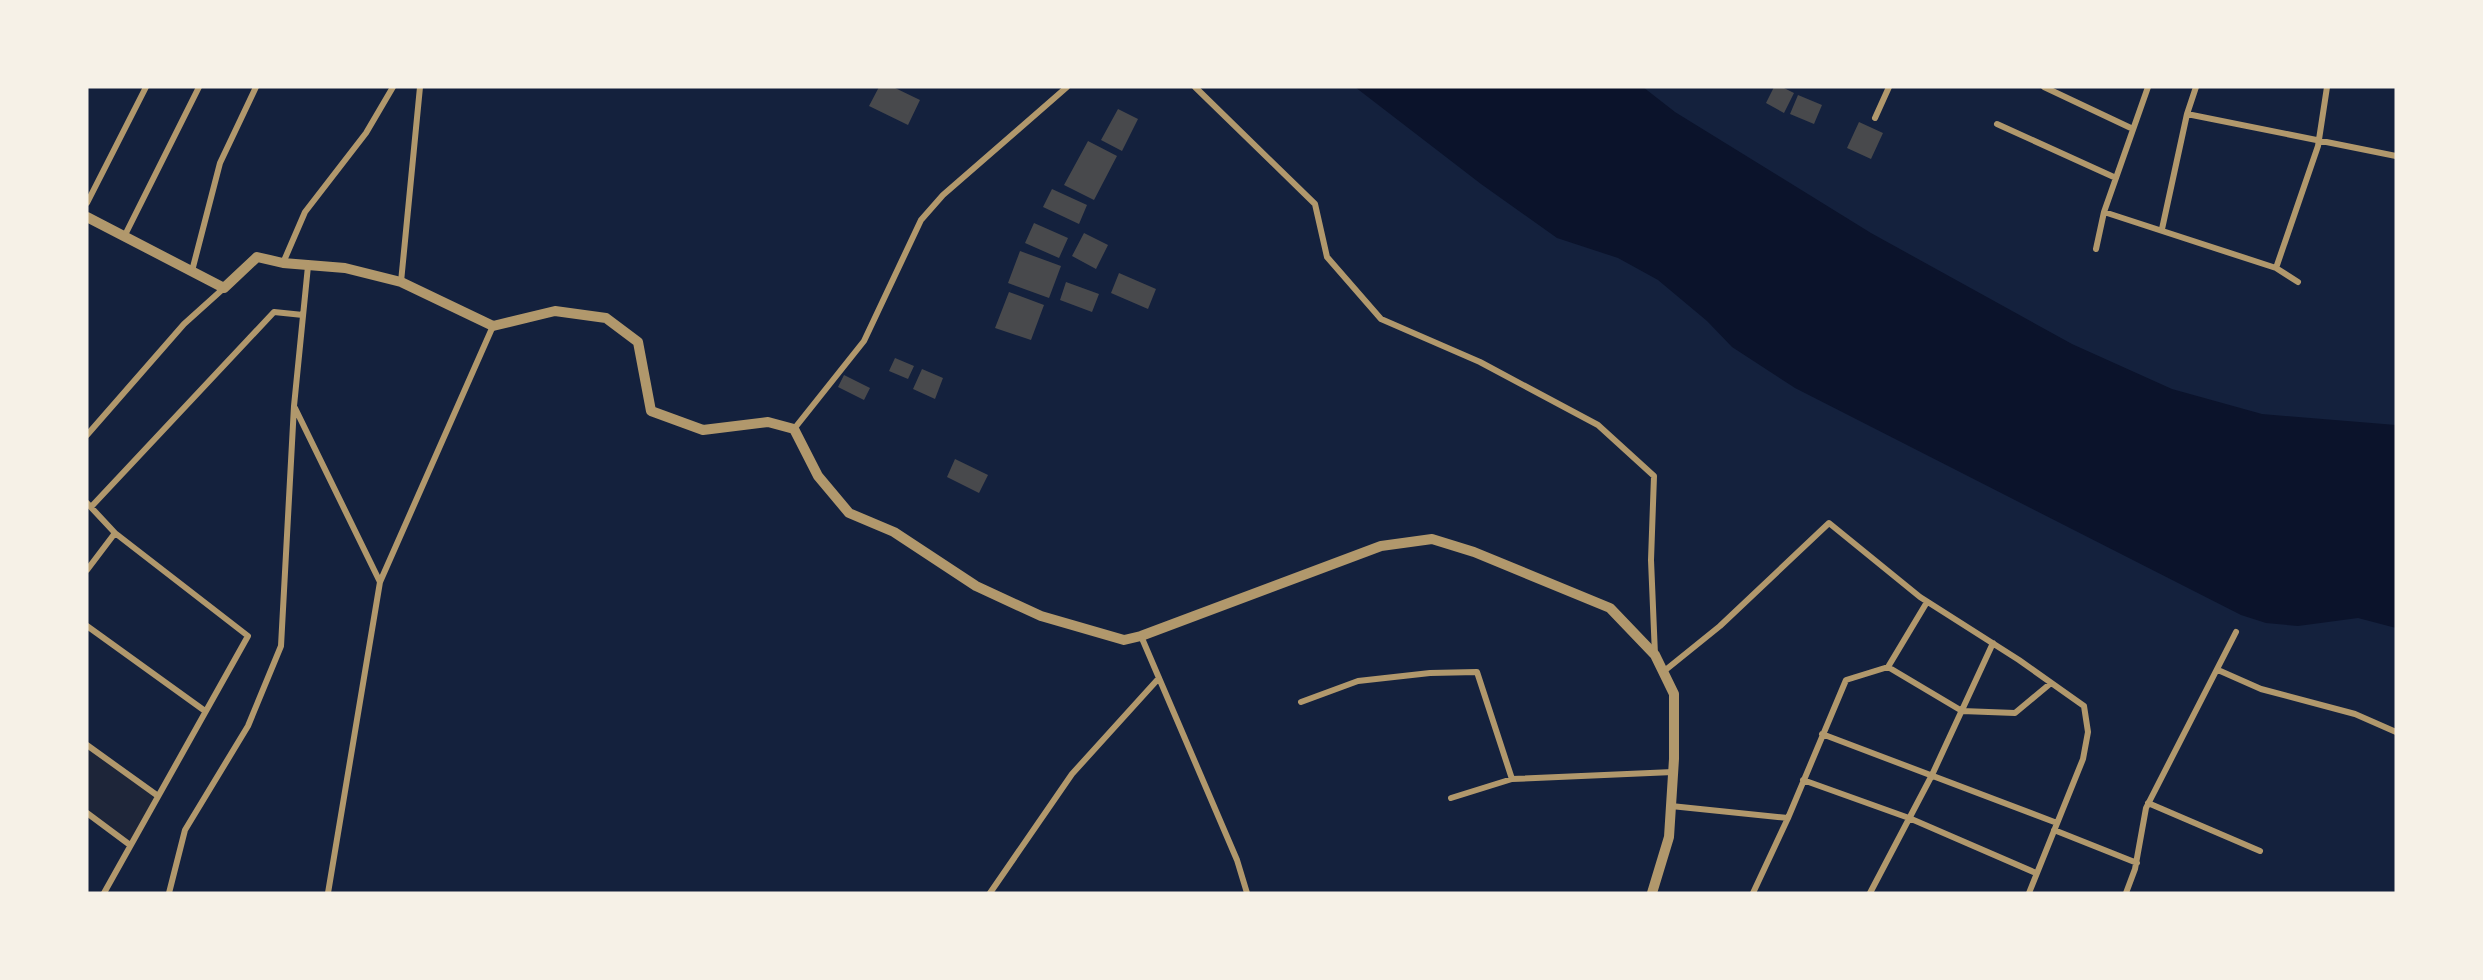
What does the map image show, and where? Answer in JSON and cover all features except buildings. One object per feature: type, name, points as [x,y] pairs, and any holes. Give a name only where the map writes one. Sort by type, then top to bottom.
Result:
[{"type":"street","points":[[87,202],[146,87]]},
{"type":"street","points":[[124,237],[199,87]]},
{"type":"street","points":[[192,271],[220,162],[256,87]]},
{"type":"street","points":[[283,263],[305,212],[366,133],[393,87]]},
{"type":"street","points":[[401,282],[420,87]]},
{"type":"street","points":[[794,429],[864,341],[921,220],[943,195],[1067,87]]},
{"type":"street","points":[[1195,87],[1315,204],[1328,256],[1381,319],[1480,362],[1598,425],[1654,476],[1651,560],[1655,655]]},
{"type":"street","points":[[1875,118],[1889,87]]},
{"type":"street","points":[[2044,87],[2133,129]]},
{"type":"street","points":[[2096,249],[2104,212],[2148,87]]},
{"type":"street","points":[[2162,229],[2187,114],[2196,87]]},
{"type":"street","points":[[2276,268],[2319,139],[2327,87]]},
{"type":"street","points":[[2187,114],[2396,156]]},
{"type":"street","points":[[1997,124],[2116,178]]},
{"type":"street","points":[[2104,212],[2276,268],[2298,282]]},
{"type":"street","points":[[87,217],[224,288]]},
{"type":"street","points":[[87,435],[184,324],[257,257],[283,263],[345,268],[401,282],[493,326],[555,311],[606,318],[638,342],[651,411],[703,430],[768,422],[794,429],[818,476],[849,513],[894,532],[976,586],[1041,616],[1124,640],[1141,636],[1381,546],[1432,539],[1474,552],[1610,608],[1655,655],[1674,694],[1669,837],[1652,893]]},
{"type":"street","points":[[169,893],[185,830],[248,726],[282,646],[294,406],[308,266]]},
{"type":"street","points":[[104,893],[248,636],[115,533],[89,505],[274,312],[303,315]]},
{"type":"street","points":[[328,893],[380,582],[493,326]]},
{"type":"street","points":[[294,406],[380,582]]},
{"type":"street","points":[[1663,672],[1720,627],[1829,523],[1927,602],[1993,643],[2084,706],[2088,732],[2083,759],[2029,893]]},
{"type":"street","points":[[87,570],[115,533]]},
{"type":"street","points":[[1753,893],[1788,818],[1846,680],[1888,667],[1927,602]]},
{"type":"street","points":[[87,627],[205,711]]},
{"type":"street","points":[[2126,893],[2137,863],[2148,803],[2236,632]]},
{"type":"street","points":[[1141,636],[1237,860],[1247,893]]},
{"type":"street","points":[[1870,893],[1932,775],[1993,643]]},
{"type":"street","points":[[1888,667],[1962,711],[2015,713],[2051,683]]},
{"type":"street","points":[[2218,670],[2261,689],[2355,714],[2396,732]]},
{"type":"street","points":[[1301,702],[1358,681],[1430,673],[1478,672],[1512,779]]},
{"type":"street","points":[[990,893],[1072,774],[1159,678]]},
{"type":"street","points":[[1822,734],[1932,775],[2137,863]]},
{"type":"street","points":[[87,745],[158,796]]},
{"type":"street","points":[[1451,798],[1512,779],[1673,772]]},
{"type":"street","points":[[1803,780],[1909,818],[2036,873]]},
{"type":"street","points":[[2148,803],[2260,851]]},
{"type":"street","points":[[1671,806],[1788,818]]},
{"type":"street","points":[[87,813],[130,845]]},
{"type":"shaded area","points":[[1355,87],[1643,87],[1675,112],[1871,233],[2072,344],[2172,389],[2262,414],[2396,425],[2396,628],[2358,618],[2298,626],[2266,623],[2241,615],[1795,388],[1732,347],[1707,321],[1658,280],[1618,258],[1557,238],[1481,184]]},
{"type":"shaded area","points":[[87,745],[158,796],[130,845],[87,813]]}]
